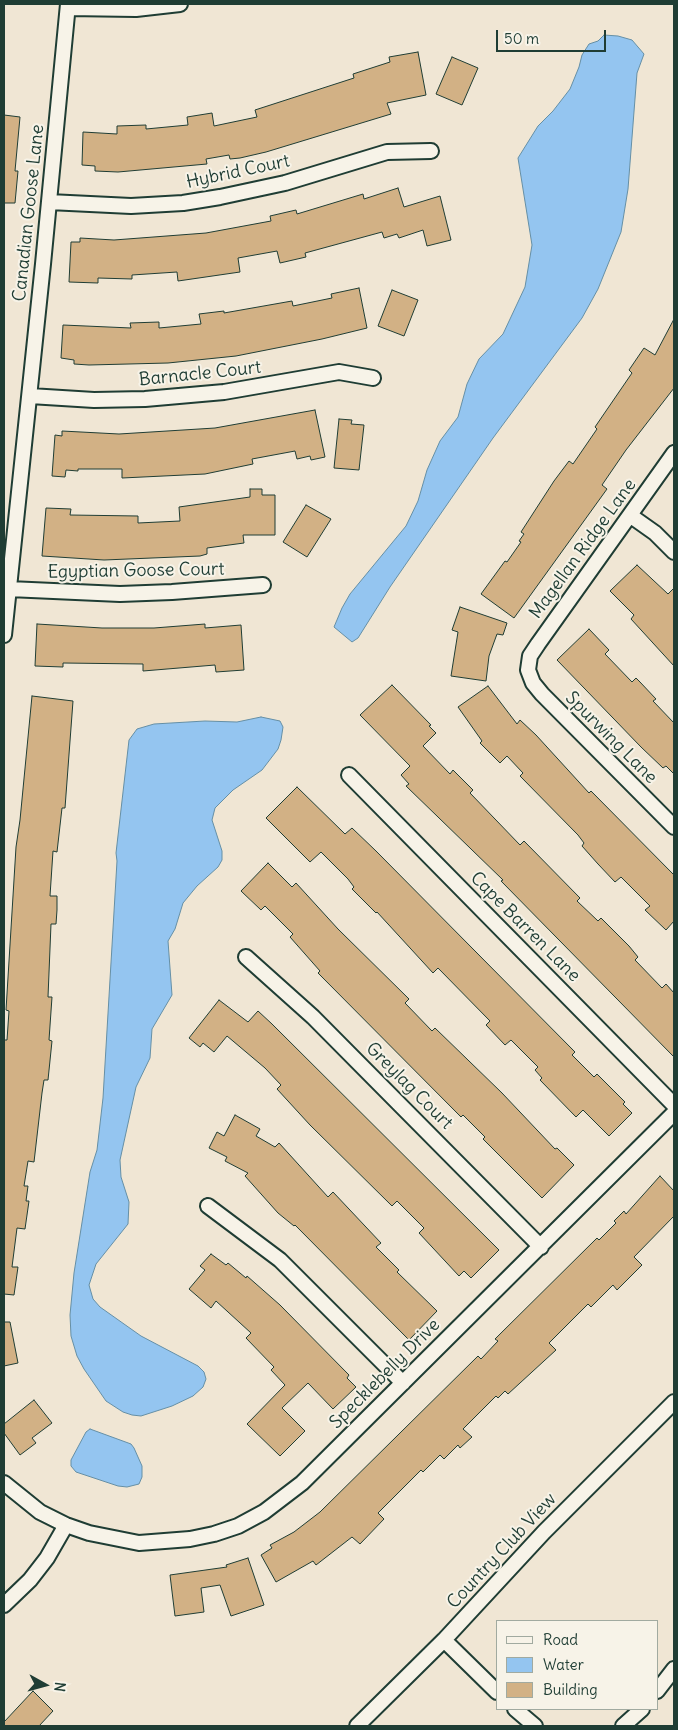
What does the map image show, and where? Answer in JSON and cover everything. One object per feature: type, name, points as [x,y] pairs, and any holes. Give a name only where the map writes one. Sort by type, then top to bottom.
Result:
[{"type":"street","points":[[68,6],[136,9],[180,4]]},
{"type":"street","name":"Canadian Goose Lane","points":[[4,635],[30,396],[68,6]]},
{"type":"street","name":"Hybrid Court","points":[[49,202],[131,206],[192,201],[285,183],[387,152],[431,151]]},
{"type":"street","name":"Barnacle Court","points":[[30,396],[120,400],[172,398],[276,385],[339,372],[373,378]]},
{"type":"street","name":"Magellan Ridge Lane","points":[[528,670],[530,656],[534,650],[674,453]]},
{"type":"street","points":[[631,516],[655,533],[674,552]]},
{"type":"street","name":"Egyptian Goose Court","points":[[9,589],[120,594],[263,585]]},
{"type":"street","name":"Spurwing Lane","points":[[528,670],[533,683],[542,694],[674,828]]},
{"type":"street","name":"Cape Barren Lane","points":[[349,775],[674,1105]]},
{"type":"street","name":"Greylag Court","points":[[246,957],[313,1017],[541,1247]]},
{"type":"street","name":"Specklebelly Drive","points":[[66,1525],[98,1535],[139,1543],[190,1539],[238,1526],[270,1508],[296,1488],[674,1113]]},
{"type":"street","points":[[208,1206],[280,1260],[403,1383]]},
{"type":"street","name":"Country Club View","points":[[357,1726],[444,1640],[544,1532],[674,1402]]},
{"type":"street","points":[[4,1483],[40,1512],[66,1525],[41,1565],[4,1605]]},
{"type":"street","points":[[444,1640],[496,1691]]},
{"type":"street","points":[[658,1691],[674,1669]]},
{"type":"street","points":[[516,1710],[535,1726]]},
{"type":"street","points":[[623,1726],[641,1710]]},
{"type":"water","points":[[604,35],[632,40],[644,54],[637,73],[628,189],[621,232],[598,289],[582,318],[493,438],[390,587],[358,638],[352,642],[334,627],[342,608],[350,594],[406,526],[418,501],[427,470],[440,441],[458,417],[467,384],[479,359],[503,334],[525,287],[532,245],[518,158],[538,126],[553,111],[570,89],[582,55],[589,44],[598,41]]},
{"type":"water","points":[[261,717],[280,721],[283,727],[281,740],[278,749],[262,770],[233,790],[215,808],[212,820],[222,851],[222,860],[218,867],[197,886],[183,903],[175,929],[168,941],[172,995],[152,1029],[150,1058],[136,1087],[120,1160],[121,1177],[129,1202],[128,1224],[96,1264],[89,1285],[93,1299],[100,1307],[141,1336],[198,1366],[204,1372],[206,1379],[203,1387],[193,1396],[172,1406],[141,1416],[132,1415],[123,1412],[106,1401],[84,1369],[77,1356],[71,1336],[70,1315],[74,1273],[90,1172],[97,1150],[103,1098],[116,853],[129,740],[137,729],[154,724],[205,721],[237,722]]},
{"type":"water","points":[[90,1429],[131,1444],[142,1466],[142,1477],[139,1484],[127,1487],[118,1486],[76,1472],[71,1466],[71,1460],[86,1432]]},
{"type":"building","points":[[418,52],[426,95],[387,103],[391,114],[266,152],[240,158],[230,159],[229,155],[206,159],[207,164],[118,172],[95,171],[95,166],[82,165],[83,132],[117,134],[117,126],[146,125],[146,129],[188,125],[187,117],[212,113],[214,126],[257,117],[255,110],[354,78],[353,74],[390,62],[389,57]]},
{"type":"building","points":[[452,57],[478,68],[462,105],[436,94]]},
{"type":"building","points":[[4,115],[20,117],[15,171],[18,171],[15,203],[4,203]]},
{"type":"building","points":[[398,188],[404,207],[440,196],[451,240],[427,246],[423,230],[399,238],[397,234],[384,238],[382,232],[305,253],[306,257],[280,263],[277,251],[238,258],[240,272],[178,281],[177,272],[132,275],[132,279],[98,278],[98,283],[69,282],[71,242],[80,242],[80,238],[114,240],[206,233],[271,221],[270,216],[296,210],[297,214],[363,194],[364,199]]},
{"type":"building","points":[[359,288],[367,328],[322,339],[236,356],[168,363],[89,365],[74,364],[74,360],[61,358],[63,325],[131,328],[130,323],[159,322],[159,328],[201,324],[199,314],[224,311],[224,313],[292,301],[293,306],[332,298],[331,294]]},
{"type":"building","points":[[392,290],[418,300],[404,336],[378,326]]},
{"type":"building","points":[[674,319],[674,388],[626,450],[602,485],[607,489],[514,618],[481,594],[521,542],[519,541],[524,534],[521,532],[554,481],[569,461],[573,464],[597,429],[595,427],[632,373],[629,370],[644,348],[655,355]]},
{"type":"building","points":[[315,410],[325,457],[311,460],[310,456],[297,459],[295,451],[252,459],[253,464],[205,474],[122,478],[122,469],[78,469],[78,471],[66,470],[65,477],[52,476],[55,435],[62,436],[62,431],[119,434],[215,428]]},
{"type":"building","points":[[339,419],[352,420],[351,424],[364,425],[359,470],[334,468]]},
{"type":"building","points":[[250,489],[262,489],[262,495],[275,495],[275,535],[243,535],[244,543],[207,548],[207,554],[200,556],[104,560],[42,556],[46,508],[71,509],[70,515],[138,516],[138,523],[180,521],[179,507],[250,497]]},
{"type":"building","points":[[306,505],[331,519],[307,557],[283,542]]},
{"type":"building","points":[[637,565],[668,594],[674,588],[674,666],[631,619],[634,615],[610,591]]},
{"type":"building","points":[[460,607],[507,623],[503,635],[497,634],[489,656],[486,681],[451,676],[458,632],[452,630]]},
{"type":"building","points":[[37,624],[102,628],[154,628],[205,624],[205,628],[241,625],[244,670],[216,672],[215,665],[143,671],[143,664],[63,663],[63,667],[35,666]]},
{"type":"building","points":[[589,629],[609,650],[605,654],[632,682],[636,678],[656,699],[653,701],[674,723],[674,774],[666,766],[663,768],[641,747],[557,660]]},
{"type":"building","points":[[392,685],[431,725],[429,726],[436,733],[423,746],[450,774],[453,770],[473,790],[470,793],[520,845],[524,841],[580,898],[577,901],[598,921],[601,918],[629,946],[638,957],[635,960],[662,988],[666,984],[674,993],[674,1057],[501,881],[503,880],[406,786],[409,784],[401,775],[410,766],[360,715]]},
{"type":"building","points":[[488,686],[517,724],[520,720],[536,735],[589,793],[591,791],[674,875],[674,921],[666,930],[645,910],[650,906],[621,877],[615,882],[598,864],[582,846],[584,843],[578,835],[520,776],[523,773],[507,756],[500,763],[480,743],[482,741],[458,707]]},
{"type":"building","points":[[32,696],[73,701],[65,808],[62,808],[57,852],[53,851],[50,896],[57,896],[56,924],[51,924],[48,997],[52,997],[49,1040],[52,1041],[48,1080],[44,1080],[42,1093],[34,1162],[28,1161],[24,1186],[28,1186],[26,1201],[29,1201],[25,1229],[17,1228],[12,1267],[18,1267],[14,1295],[4,1294],[4,1040],[7,1040],[9,1011],[6,1010],[16,847]]},
{"type":"building","points":[[297,787],[345,834],[352,828],[376,851],[575,1052],[572,1055],[594,1077],[597,1074],[625,1102],[623,1104],[632,1113],[609,1136],[583,1110],[576,1117],[540,1080],[542,1078],[535,1070],[538,1067],[511,1040],[505,1045],[486,1025],[490,1021],[438,968],[433,973],[377,912],[352,889],[354,887],[348,879],[321,852],[310,862],[266,818]]},
{"type":"building","points":[[268,863],[292,887],[296,883],[338,929],[409,999],[405,1003],[432,1031],[435,1028],[502,1093],[555,1149],[557,1148],[574,1165],[542,1198],[483,1139],[485,1137],[463,1115],[461,1117],[318,973],[320,971],[290,937],[293,934],[265,906],[261,910],[241,891]]},
{"type":"building","points":[[219,1000],[248,1022],[258,1011],[499,1250],[471,1278],[464,1271],[459,1276],[419,1233],[424,1228],[397,1201],[392,1206],[310,1125],[277,1089],[281,1085],[265,1068],[227,1036],[214,1052],[203,1043],[200,1047],[189,1038]]},
{"type":"building","points":[[235,1115],[260,1129],[256,1136],[275,1147],[279,1143],[328,1197],[333,1192],[381,1243],[376,1247],[399,1270],[397,1272],[437,1311],[409,1340],[295,1225],[278,1213],[245,1176],[248,1173],[225,1161],[227,1157],[209,1148],[217,1132],[224,1136]]},
{"type":"building","points":[[660,1176],[674,1191],[674,1216],[634,1257],[642,1265],[617,1290],[613,1285],[591,1307],[588,1304],[549,1343],[556,1350],[508,1394],[505,1391],[498,1398],[496,1396],[463,1429],[472,1437],[460,1448],[458,1445],[444,1459],[440,1455],[423,1472],[421,1470],[378,1513],[384,1519],[360,1544],[352,1537],[316,1565],[313,1561],[276,1582],[261,1555],[272,1548],[270,1545],[294,1532],[320,1512],[478,1356],[481,1359],[498,1341],[495,1339],[597,1238],[599,1240],[616,1223],[614,1221],[624,1211],[626,1214]]},
{"type":"building","points":[[211,1254],[226,1265],[228,1263],[246,1278],[247,1276],[280,1305],[349,1375],[347,1378],[356,1387],[333,1409],[308,1383],[282,1408],[305,1431],[280,1456],[247,1424],[285,1385],[271,1370],[274,1367],[246,1338],[251,1333],[216,1301],[211,1308],[189,1289],[205,1270],[200,1266]]},
{"type":"building","points":[[4,1322],[10,1322],[18,1363],[4,1366]]},
{"type":"building","points":[[34,1400],[52,1423],[32,1438],[36,1443],[20,1455],[4,1433],[4,1424]]},
{"type":"building","points":[[248,1558],[264,1605],[231,1616],[220,1585],[201,1588],[204,1612],[175,1616],[170,1575],[227,1567],[226,1565]]},
{"type":"building","points":[[33,1691],[53,1711],[39,1726],[4,1726],[4,1722]]}]
